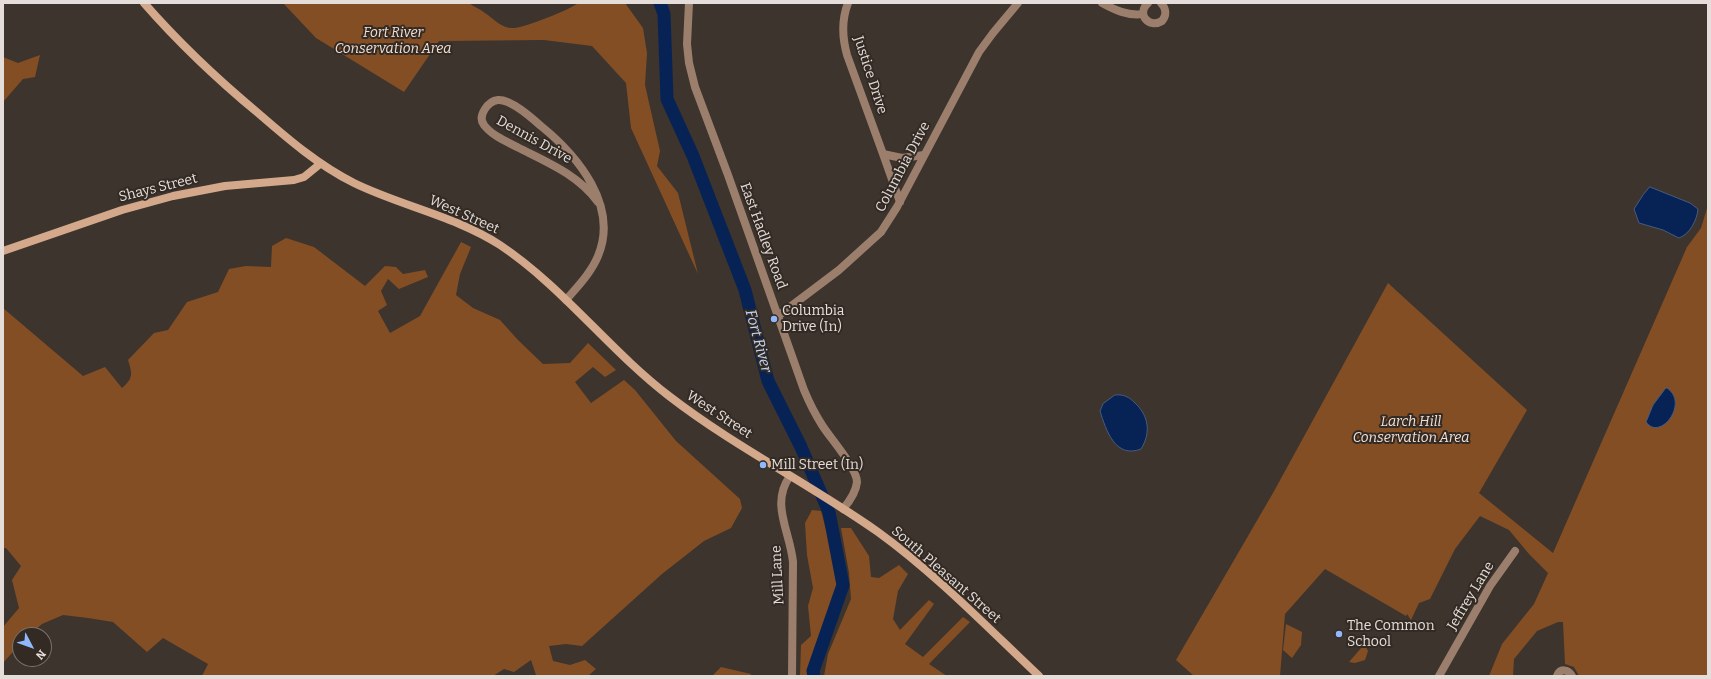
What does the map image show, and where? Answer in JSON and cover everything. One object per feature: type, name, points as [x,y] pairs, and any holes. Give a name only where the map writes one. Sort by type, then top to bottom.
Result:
[{"type":"main road","name":"West Street","points":[[144,3],[179,42],[218,79],[320,164],[341,177],[369,190],[454,222],[493,241],[525,264],[566,300],[631,364],[661,390],[698,417],[790,476]]},
{"type":"main road","name":"Shays Street","points":[[3,251],[154,201],[208,189],[294,180],[304,177],[320,164]]},
{"type":"main road","name":"South Pleasant Street","points":[[790,476],[884,537],[921,566],[1039,676]]},
{"type":"street","name":"East Hadley Road","points":[[689,3],[687,44],[689,63],[695,87],[728,175],[796,370],[808,399],[822,426],[847,460],[856,478],[854,493],[843,509]]},
{"type":"street","name":"Justice Drive","points":[[848,3],[843,22],[844,42],[847,55],[900,202]]},
{"type":"street","name":"Columbia Drive","points":[[778,316],[834,274],[877,237],[889,221],[900,202],[979,52],[1018,3]]},
{"type":"street","points":[[1102,3],[1124,13],[1132,15],[1143,14]]},
{"type":"street","points":[[1148,3],[1144,6],[1144,18],[1149,22],[1156,24],[1163,19],[1165,12],[1161,3]]},
{"type":"street","name":"Dennis Drive","points":[[566,300],[593,266],[600,249],[603,229],[598,202],[592,185],[584,171],[550,134],[510,104],[498,100],[489,104],[484,111],[482,118],[483,124],[487,129],[503,140],[572,176],[585,187],[598,202]]},
{"type":"street","points":[[883,154],[902,158],[924,155]]},
{"type":"street","name":"Mill Lane","points":[[790,476],[782,489],[780,504],[792,550],[793,562],[792,676]]},
{"type":"street","name":"Jeffrey Lane","points":[[1439,676],[1490,586],[1516,551]]},
{"type":"street","points":[[1557,676],[1564,670],[1569,672],[1572,676]]},
{"type":"green space","name":"Fort River Conservation Area","points":[[283,3],[469,3],[498,23],[506,27],[514,28],[547,18],[578,3],[625,3],[643,28],[647,53],[645,85],[660,151],[657,166],[678,193],[698,274],[631,128],[626,83],[592,46],[544,40],[439,41],[404,92],[316,38]]},
{"type":"green space","points":[[40,55],[35,77],[23,79],[3,102],[3,57],[18,63]]},
{"type":"green space","name":"Larch Hill Conservation Area","points":[[1708,205],[1708,676],[1579,676],[1574,667],[1565,664],[1563,622],[1558,622],[1537,631],[1514,659],[1513,676],[1489,676],[1502,644],[1534,604],[1548,573],[1529,554],[1509,530],[1480,516],[1455,549],[1430,599],[1419,603],[1411,620],[1407,614],[1406,616],[1325,569],[1285,614],[1280,676],[1194,676],[1176,660],[1273,493],[1388,283],[1527,410],[1479,493],[1553,553],[1687,247],[1701,228]]},
{"type":"green space","points":[[286,238],[314,247],[365,286],[385,266],[396,267],[403,274],[425,270],[428,277],[399,289],[388,279],[381,291],[387,305],[378,311],[390,333],[420,316],[461,242],[471,247],[460,274],[456,295],[473,308],[500,320],[543,364],[570,363],[588,343],[616,370],[605,377],[593,367],[575,382],[591,403],[624,380],[635,390],[676,441],[740,499],[742,508],[731,528],[704,541],[662,574],[582,646],[566,644],[549,646],[553,661],[570,665],[585,660],[596,669],[588,676],[539,676],[536,675],[531,660],[514,672],[504,669],[493,676],[202,676],[208,664],[163,638],[147,652],[113,622],[63,615],[38,627],[12,627],[12,653],[3,663],[3,627],[19,608],[12,580],[21,566],[6,548],[3,548],[3,308],[83,376],[105,367],[122,388],[129,381],[131,375],[128,360],[154,333],[168,330],[187,302],[218,292],[229,269],[246,266],[271,267],[272,246]]},
{"type":"green space","points":[[812,510],[821,511],[841,585],[823,634],[810,676],[800,676],[801,645],[811,636],[808,606],[813,588],[807,555],[805,523]]},
{"type":"green space","points":[[841,528],[851,528],[869,556],[871,577],[879,578],[899,565],[908,574],[898,591],[893,619],[900,630],[929,600],[934,604],[905,644],[923,657],[963,617],[970,622],[929,664],[947,676],[824,676],[828,654],[851,599],[849,573]]},
{"type":"green space","points":[[1286,624],[1302,632],[1301,645],[1292,658],[1283,650]]},
{"type":"green space","points":[[1362,647],[1366,647],[1368,651],[1365,660],[1355,663],[1349,662]]},
{"type":"green space","points":[[721,667],[751,674],[750,676],[712,676]]},
{"type":"water","points":[[1650,187],[1690,203],[1698,209],[1696,218],[1690,230],[1683,236],[1679,238],[1663,230],[1639,223],[1634,209]]},
{"type":"water","points":[[1667,388],[1673,395],[1675,402],[1674,411],[1665,424],[1658,427],[1652,427],[1646,422],[1653,405]]},
{"type":"water","points":[[1115,395],[1124,396],[1135,403],[1140,408],[1146,419],[1146,437],[1141,449],[1132,451],[1124,450],[1113,441],[1105,426],[1100,411],[1103,404]]},
{"type":"waterway","name":"Fort River","points":[[660,3],[664,14],[667,99],[693,156],[745,290],[768,381],[801,447],[829,512],[843,585],[813,671],[814,676]]},
{"type":"place","name":"Columbia Drive (In)","points":[[774,319]]},
{"type":"place","name":"Mill Street (In)","points":[[763,465]]},
{"type":"place","name":"The Common School","points":[[1339,634]]}]
